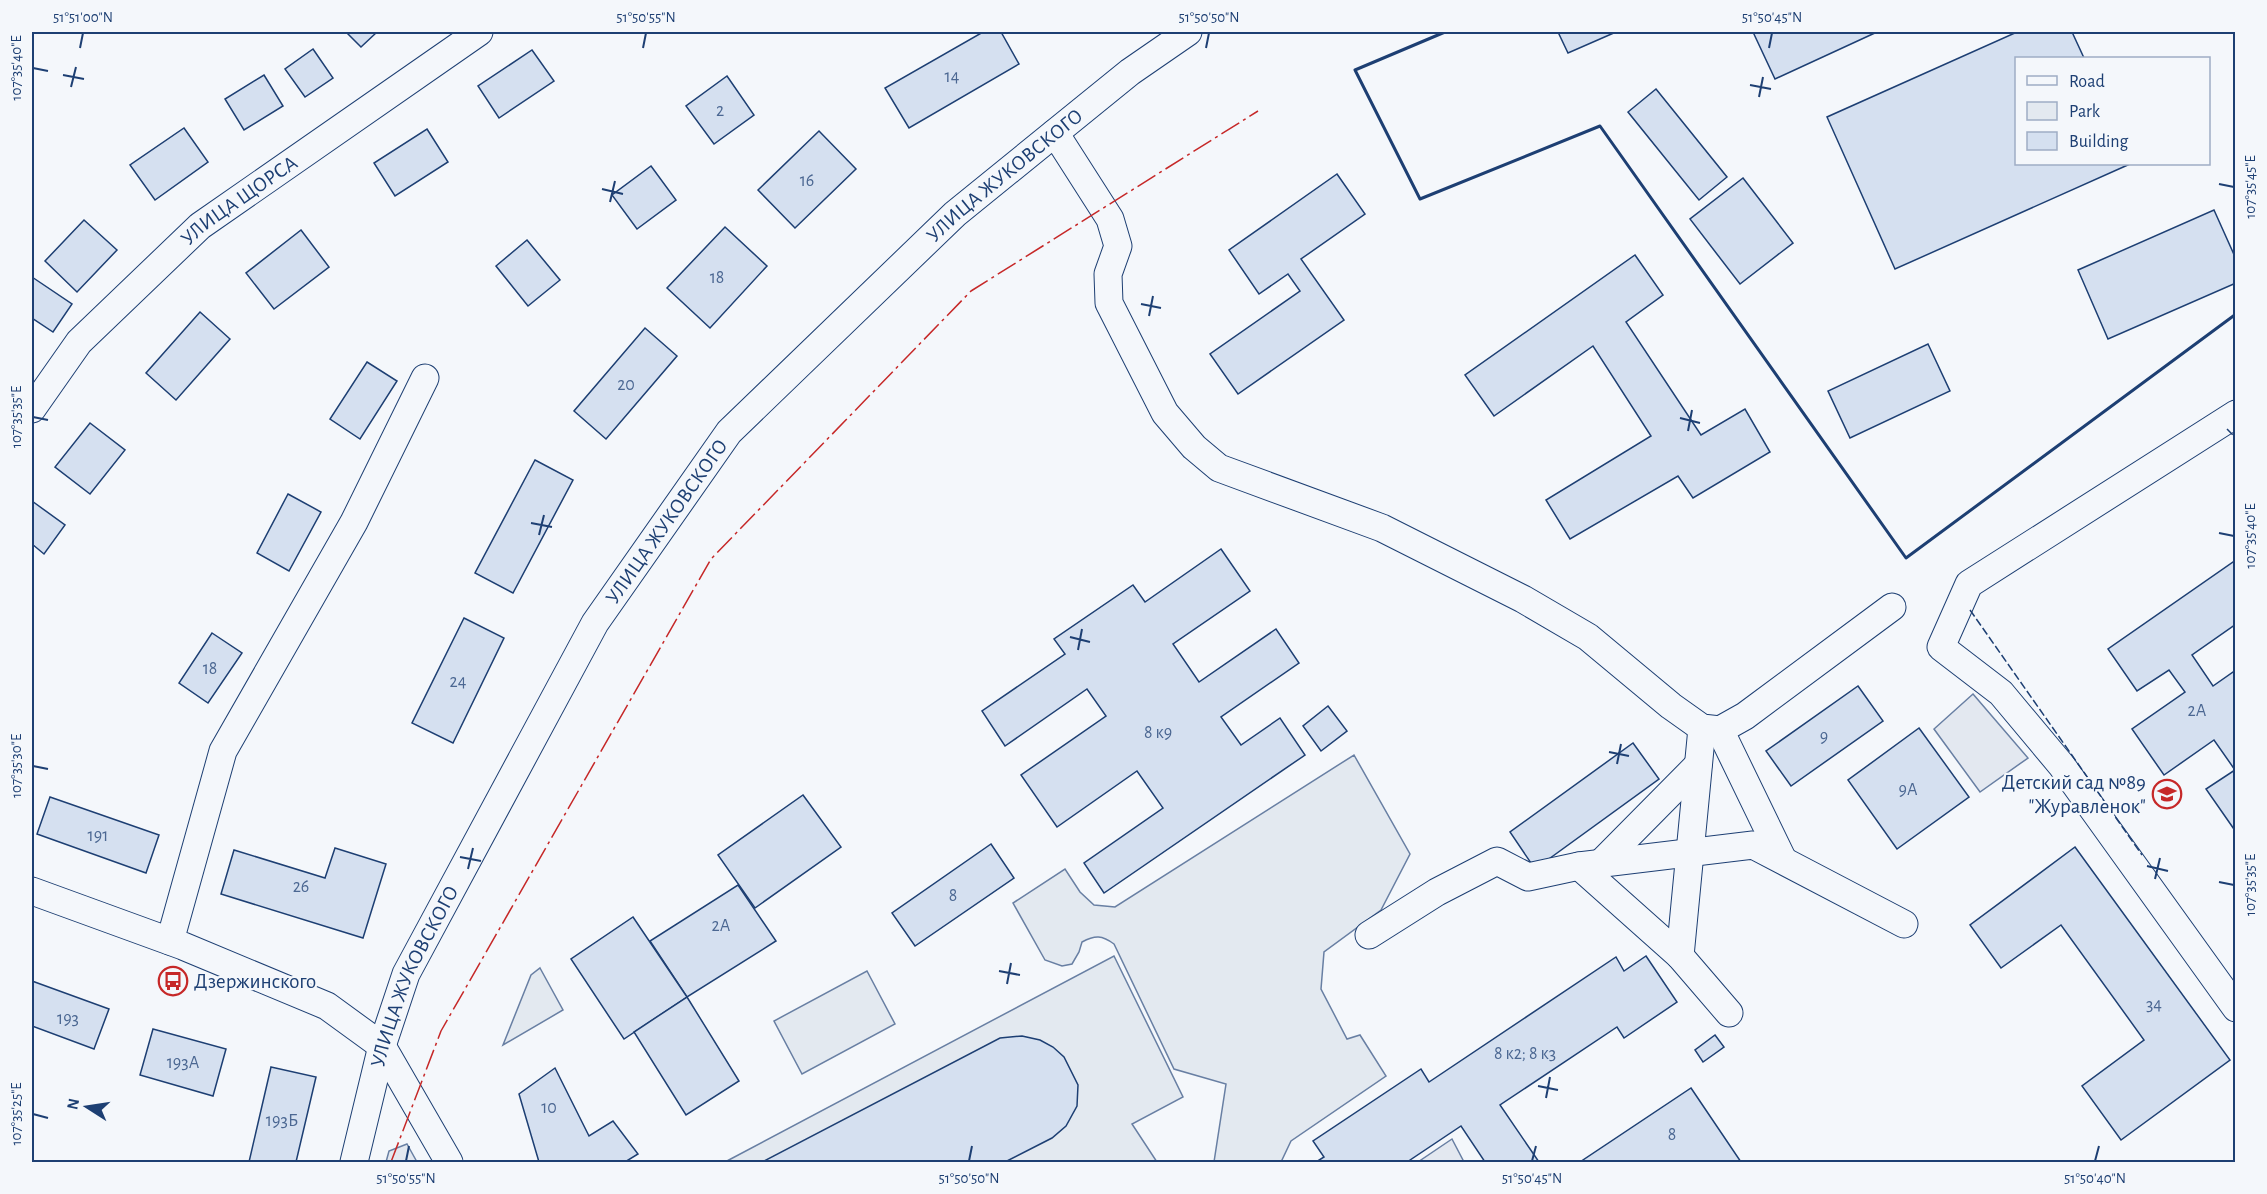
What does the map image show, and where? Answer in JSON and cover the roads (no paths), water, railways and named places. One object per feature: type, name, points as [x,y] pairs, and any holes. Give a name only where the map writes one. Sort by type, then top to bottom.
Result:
[{"type":"street","name":"УЛИЦА ЩОРСА","points":[[32,409],[79,342],[200,226],[479,32]]},
{"type":"street","name":"УЛИЦА ЖУКОВСКОГО","points":[[354,1162],[382,1046],[406,974],[595,623],[729,432],[955,214],[1130,72],[1188,32]]},
{"type":"street","points":[[1055,133],[1110,219],[1118,246],[1108,274],[1109,303],[1165,412],[1194,447],[1219,468],[1382,528],[1523,599],[1588,637],[1671,706],[1711,729],[1782,860]]},
{"type":"street","points":[[170,941],[223,751],[354,522],[425,378]]},
{"type":"street","points":[[2235,414],[1969,584],[1941,647],[2001,693],[2062,766],[2235,1008]]},
{"type":"street","points":[[1680,956],[1698,765],[1711,729],[1745,716],[1892,607]]},
{"type":"street","points":[[1590,865],[1698,765]]},
{"type":"street","points":[[1369,935],[1437,892],[1497,861],[1528,878],[1590,865],[1753,845],[1904,924]]},
{"type":"street","points":[[1590,865],[1680,956],[1729,1013]]},
{"type":"street","points":[[32,891],[170,941],[327,1006],[382,1046],[449,1162]]},
{"type":"place","name":"Детский сад №89 \"Журавленок\"","points":[[2167,794]]},
{"type":"place","name":"Дзержинского","points":[[173,981]]}]
